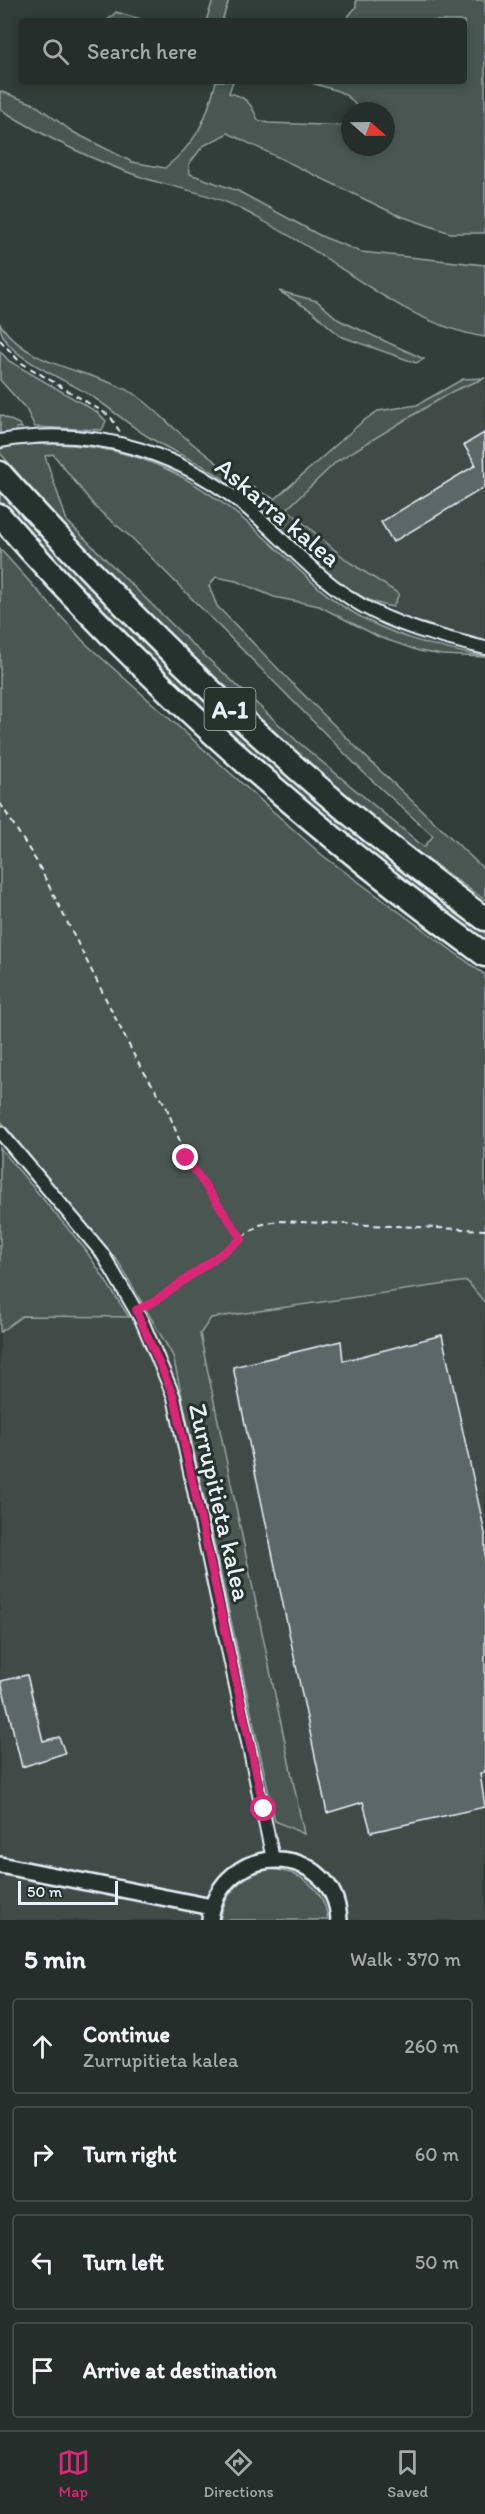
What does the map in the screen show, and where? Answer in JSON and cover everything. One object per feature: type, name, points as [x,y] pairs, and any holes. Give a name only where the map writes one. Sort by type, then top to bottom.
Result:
[{"type":"highway","name":"A-1","points":[[0,473],[171,654],[282,756],[357,820],[485,919]]},
{"type":"highway","name":"A-1","points":[[0,516],[38,560],[152,676],[258,774],[348,850],[485,955]]},
{"type":"street","name":"Askarra kalea","points":[[0,441],[22,437],[73,437],[126,444],[200,474],[258,517],[330,584],[361,605],[405,626],[485,648]]},
{"type":"street","name":"Zurrupitieta kalea","points":[[0,1132],[102,1253],[136,1310],[174,1397],[273,1859]]},
{"type":"street","points":[[0,1865],[211,1913],[228,1878],[249,1864],[273,1859],[291,1861],[308,1868],[322,1880],[333,1895],[339,1920]]},
{"type":"path","points":[[0,340],[20,362],[110,416],[126,444]]},
{"type":"path","points":[[0,803],[37,862],[136,1061],[166,1106],[186,1158],[242,1239]]},
{"type":"path","points":[[136,1310],[154,1302],[242,1239],[259,1224],[278,1221],[485,1230]]},
{"type":"shaded area","points":[[213,0],[229,0],[223,18],[207,18]]},
{"type":"shaded area","points":[[356,0],[485,0],[485,233],[450,233],[395,214],[228,133],[203,146],[189,164],[190,174],[238,191],[321,236],[361,252],[485,265],[485,337],[442,325],[402,307],[305,245],[235,206],[107,164],[52,139],[0,109],[0,91],[34,104],[73,132],[132,162],[165,168],[185,149],[199,130],[215,84],[232,84],[229,93],[240,96],[248,102],[258,120],[268,123],[341,126],[341,156],[395,156],[395,102],[353,102],[343,93],[317,84],[467,84],[467,18],[347,18],[356,7]]},
{"type":"shaded area","points":[[116,12],[137,18],[110,18]]},
{"type":"shaded area","points":[[279,291],[317,301],[339,320],[424,359],[416,363],[340,336],[312,311]]},
{"type":"shaded area","points":[[0,324],[28,351],[45,360],[119,386],[136,395],[222,467],[275,499],[363,421],[378,411],[417,405],[463,379],[485,378],[453,391],[337,461],[287,509],[349,562],[399,594],[393,607],[375,603],[341,583],[260,508],[213,472],[158,443],[93,397],[23,357],[3,336]]},
{"type":"shaded area","points":[[0,351],[9,361],[97,412],[106,421],[102,430],[35,427],[26,409],[0,380]]},
{"type":"shaded area","points":[[485,378],[485,657],[425,645],[383,628],[399,594],[349,562],[286,509],[337,461],[454,391]]},
{"type":"shaded area","points":[[0,415],[19,424],[22,428],[16,428],[18,445],[56,444],[90,447],[122,453],[152,463],[181,476],[209,493],[265,538],[323,591],[361,617],[412,639],[485,657],[442,655],[419,651],[379,637],[319,606],[274,597],[236,581],[216,577],[209,586],[217,606],[373,764],[485,870],[485,900],[418,852],[353,801],[228,692],[111,575],[0,453]],"holes":[[[53,454],[96,508],[133,539],[364,773],[433,836],[424,847],[297,741],[191,643],[67,521],[45,456]]]},
{"type":"shaded area","points":[[0,486],[485,929],[485,945],[350,840],[229,736],[117,628],[10,516],[0,504]]},
{"type":"shaded area","points":[[0,549],[85,643],[322,855],[485,975],[485,1303],[467,1281],[211,1318],[200,1334],[304,1834],[275,1821],[173,1356],[119,1263],[0,1120]]},
{"type":"shaded area","points":[[0,1148],[85,1249],[129,1317],[22,1316],[0,1332]]},
{"type":"shaded area","points":[[467,1281],[485,1303],[485,1920],[0,1920],[0,1332],[22,1316],[211,1318]]},
{"type":"shaded area","points":[[269,1869],[291,1873],[309,1883],[321,1898],[328,1920],[220,1920],[226,1901],[236,1886],[250,1876]]},
{"type":"building","points":[[484,433],[485,487],[393,542],[381,522],[476,465],[464,445]]},
{"type":"building","points":[[442,1335],[485,1533],[485,1772],[480,1773],[485,1807],[371,1832],[363,1802],[327,1813],[233,1367],[341,1341],[343,1361]]},
{"type":"building","points":[[27,1675],[43,1741],[59,1737],[65,1753],[22,1767],[1,1681]]},
{"type":"route","points":[[186,1158],[242,1239],[154,1302],[136,1310],[174,1397],[264,1809]]}]
